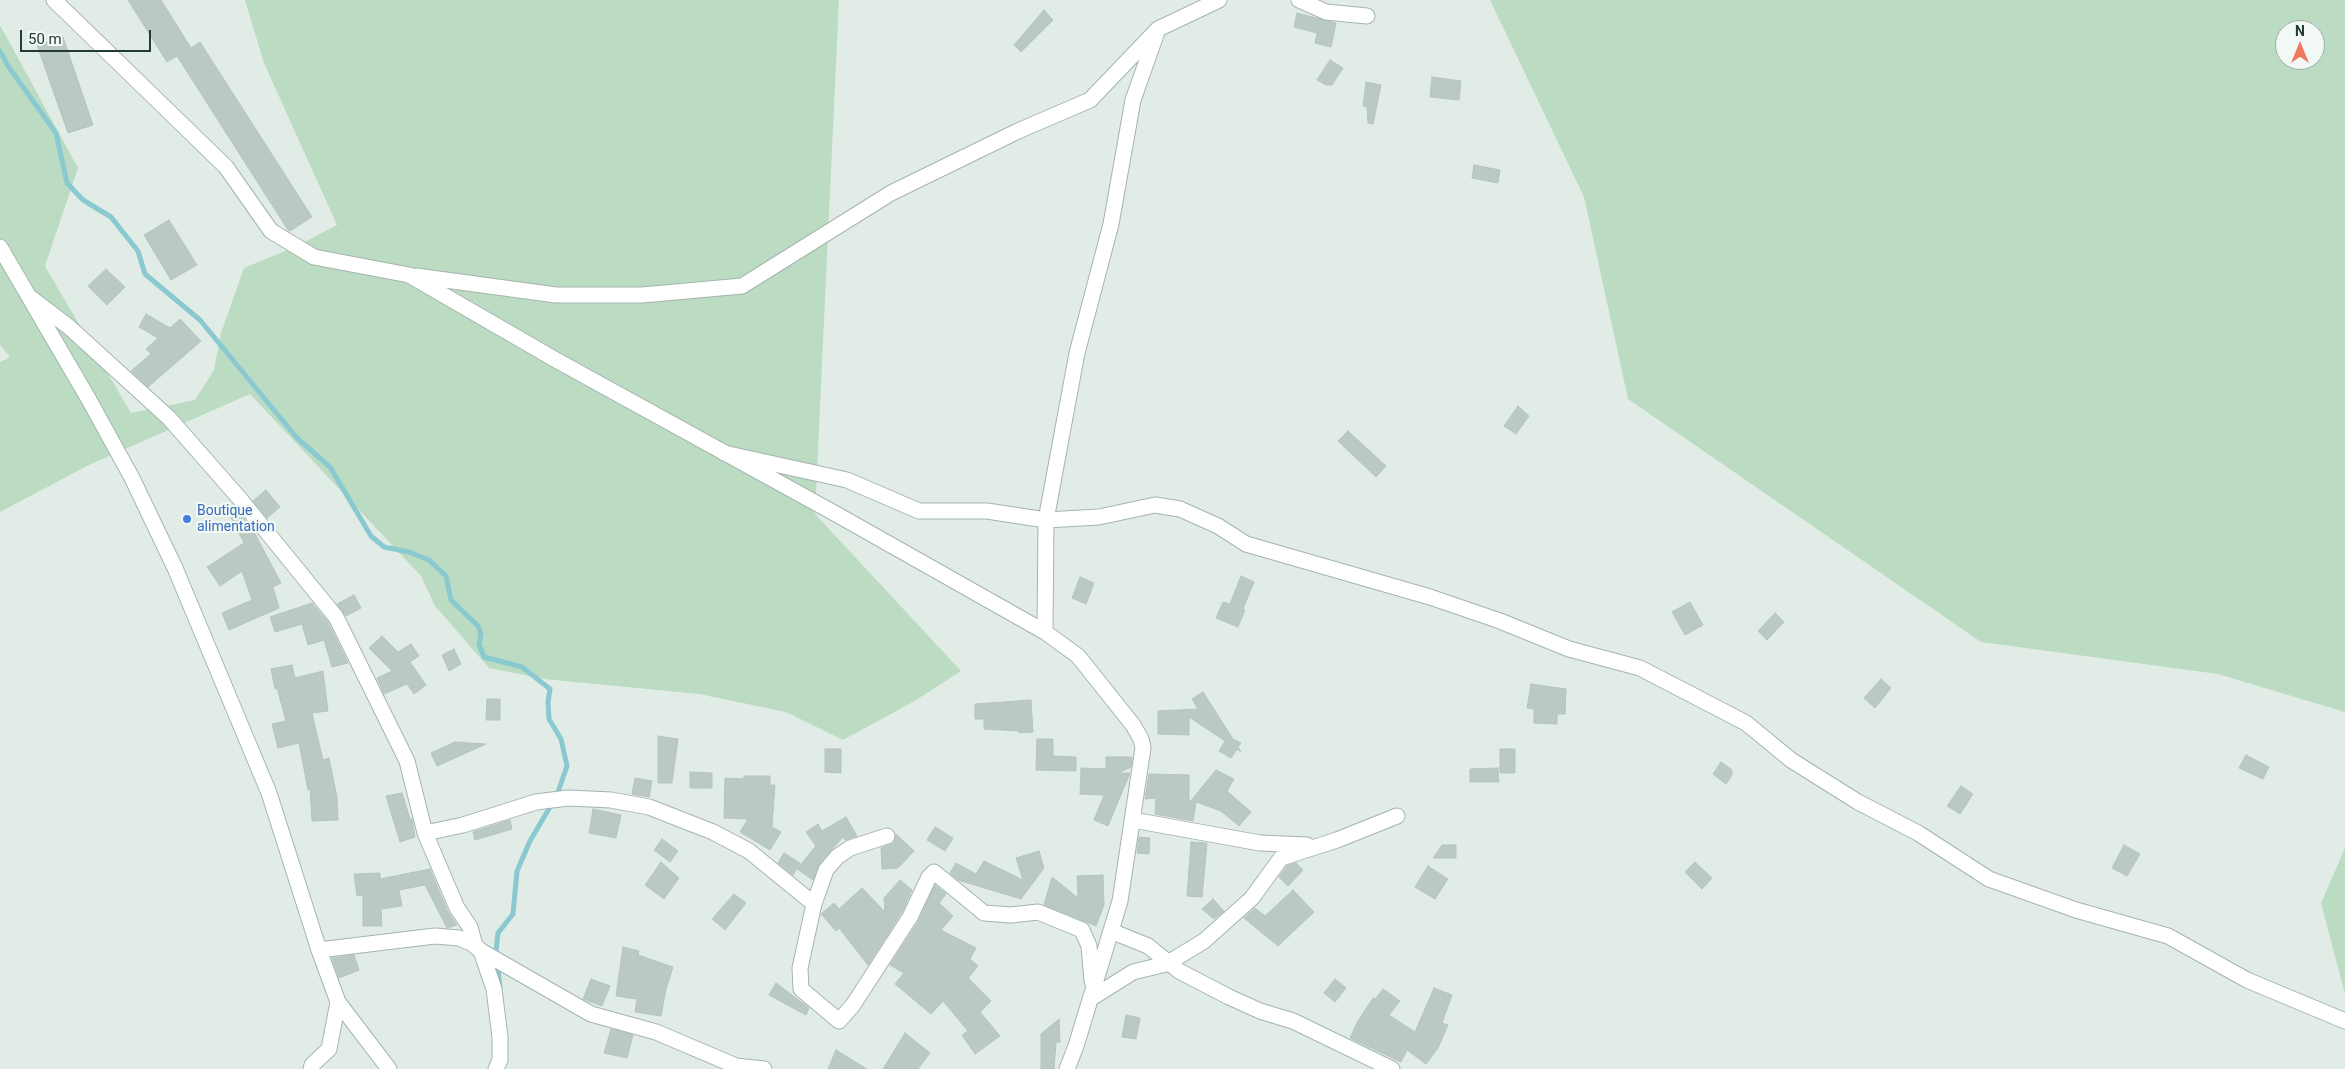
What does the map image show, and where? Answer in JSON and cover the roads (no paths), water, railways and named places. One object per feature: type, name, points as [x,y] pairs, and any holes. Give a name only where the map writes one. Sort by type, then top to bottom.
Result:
[{"type":"street","points":[[54,0],[226,167],[271,231],[314,257],[409,275],[556,295],[642,295],[742,286],[891,193],[1018,131],[1090,100],[1158,29],[1219,0]]},
{"type":"street","points":[[1299,0],[1326,12],[1367,16]]},
{"type":"street","points":[[1045,632],[1046,520],[1077,354],[1111,224],[1133,100],[1158,29]]},
{"type":"street","points":[[0,247],[127,470],[175,568],[269,792],[319,950],[338,1002],[389,1069]]},
{"type":"street","points":[[409,275],[556,360],[1045,632],[1078,656],[1128,718],[1141,739],[1143,748],[1120,901],[1067,1069]]},
{"type":"street","points":[[30,298],[69,327],[169,418],[240,499],[336,617],[407,761],[425,833],[457,908],[470,927],[494,989],[500,1037],[500,1060],[496,1069]]},
{"type":"street","points":[[724,453],[847,480],[919,511],[987,511],[1046,520],[1099,517],[1155,505],[1180,509],[1218,526],[1246,544],[1430,597],[1500,621],[1569,649],[1640,668],[1746,723],[1791,760],[1858,802],[1918,833],[1989,879],[2076,910],[2168,936],[2247,980],[2345,1021]]},
{"type":"street","points":[[425,833],[463,825],[536,802],[568,798],[611,800],[649,807],[713,832],[749,851],[814,904]]},
{"type":"street","points":[[1090,999],[1133,972],[1169,962],[1204,941],[1222,927],[1252,898],[1281,858],[1337,840],[1397,816]]},
{"type":"street","points":[[1133,820],[1260,843],[1300,846],[1337,840]]},
{"type":"street","points":[[887,836],[850,848],[837,857],[826,870],[814,904],[800,968],[801,989],[839,1021],[853,1005],[910,918],[934,872],[984,913],[1011,915],[1038,912],[1082,930],[1089,946],[1093,974],[1090,999]]},
{"type":"street","points":[[1111,931],[1148,946],[1179,971],[1229,997],[1260,1011],[1293,1021],[1392,1069]]},
{"type":"street","points":[[319,950],[435,936],[459,938],[591,1014],[656,1032],[736,1066],[764,1069]]},
{"type":"street","points":[[311,1069],[312,1065],[329,1049],[338,1002]]},
{"type":"waterway","points":[[0,51],[8,66],[56,133],[67,183],[83,200],[111,217],[138,251],[145,274],[200,320],[297,438],[330,467],[371,536],[384,547],[409,552],[429,560],[446,576],[451,600],[478,626],[481,634],[479,644],[484,657],[522,667],[550,689],[548,702],[549,719],[561,739],[567,766],[557,795],[530,841],[517,871],[513,914],[498,933],[496,951],[500,987]]},
{"type":"place","name":"Boutique alimentation","points":[[187,519]]}]
